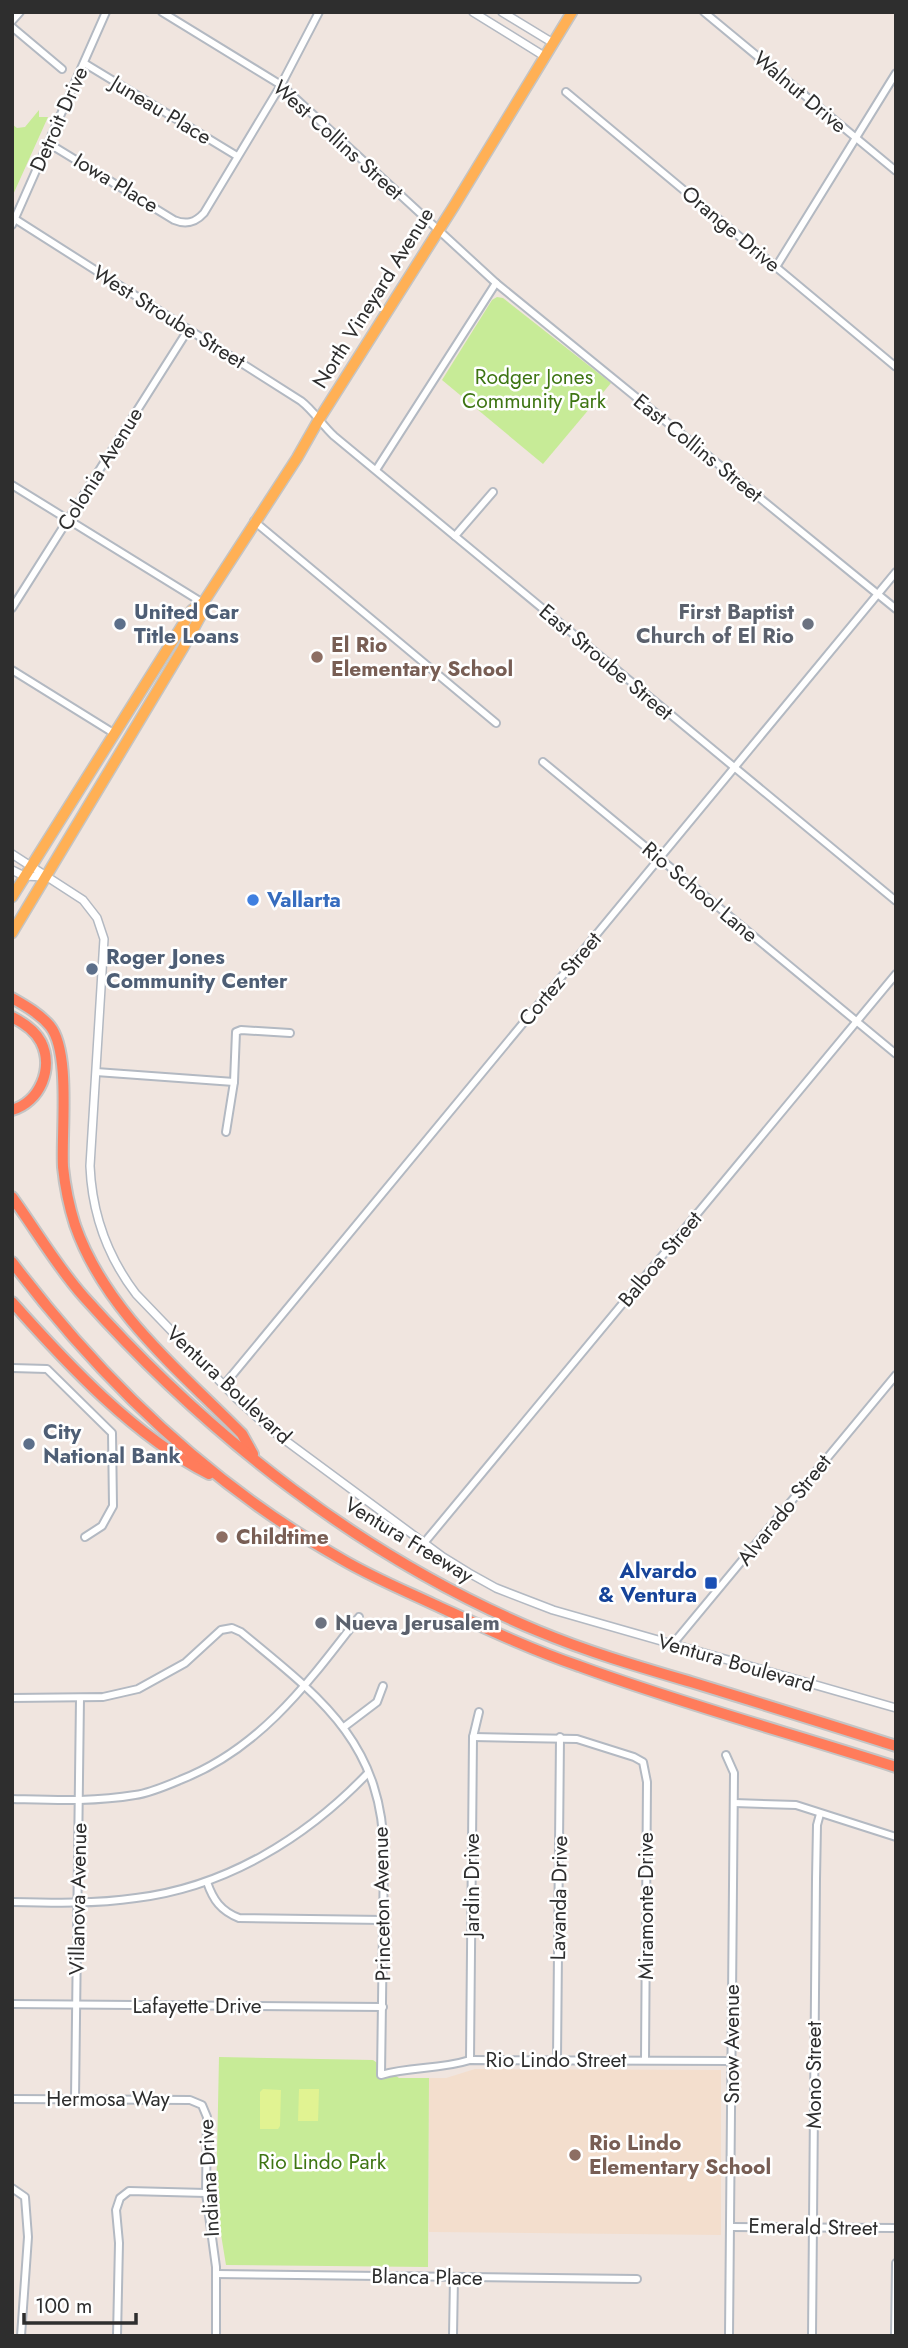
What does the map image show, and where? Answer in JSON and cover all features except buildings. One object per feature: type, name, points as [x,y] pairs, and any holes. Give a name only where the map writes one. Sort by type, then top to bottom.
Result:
[{"type":"highway","points":[[12,998],[36,1012],[51,1027],[57,1039],[62,1070],[63,1167],[67,1192],[83,1247],[96,1272],[136,1327],[242,1434],[258,1462]]},
{"type":"highway","points":[[12,1017],[24,1023],[41,1041],[46,1064],[39,1090],[31,1100],[12,1110]]},
{"type":"highway","name":"Ventura Freeway","points":[[12,1197],[82,1295],[150,1367],[258,1462],[350,1531],[430,1578],[525,1625],[614,1659],[896,1746]]},
{"type":"highway","name":"Ventura Freeway","points":[[12,1262],[38,1297],[122,1390],[226,1483],[344,1561],[533,1648],[656,1692],[896,1766]]},
{"type":"highway","points":[[12,1302],[85,1380],[123,1413],[183,1461],[226,1483]]},
{"type":"highway","points":[[829,1724],[896,1738]]},
{"type":"main road","name":"North Vineyard Avenue","points":[[98,790],[183,648],[201,615],[203,603],[297,458],[572,12]]},
{"type":"main road","name":"North Vineyard Avenue","points":[[12,897],[192,610],[203,603]]},
{"type":"main road","points":[[14,929],[98,790],[100,770],[116,739],[115,734]]},
{"type":"street","points":[[12,21],[20,12]]},
{"type":"street","name":"Detroit Drive","points":[[13,222],[106,12]]},
{"type":"street","name":"West Collins Street","points":[[162,12],[281,85],[438,230]]},
{"type":"street","points":[[237,156],[281,85],[319,12]]},
{"type":"street","points":[[473,12],[544,56]]},
{"type":"street","points":[[502,12],[552,43]]},
{"type":"street","name":"Walnut Drive","points":[[704,12],[896,171]]},
{"type":"street","points":[[12,27],[62,69]]},
{"type":"street","name":"Juneau Place","points":[[84,63],[237,156]]},
{"type":"street","points":[[776,267],[896,72]]},
{"type":"street","name":"Orange Drive","points":[[566,92],[896,367]]},
{"type":"street","name":"Iowa Place","points":[[48,143],[174,220],[184,223],[194,221],[204,213],[237,156]]},
{"type":"street","name":"West Stroube Street","points":[[13,222],[292,394],[310,408],[318,421]]},
{"type":"street","name":"East Collins Street","points":[[438,230],[496,283],[896,609]]},
{"type":"street","points":[[376,470],[496,283]]},
{"type":"street","name":"Colonia Avenue","points":[[12,608],[188,330]]},
{"type":"street","name":"East Stroube Street","points":[[318,421],[896,901]]},
{"type":"street","points":[[12,485],[203,603]]},
{"type":"street","points":[[455,536],[493,492]]},
{"type":"street","points":[[254,521],[496,723]]},
{"type":"street","name":"Cortez Street","points":[[224,1385],[896,572]]},
{"type":"street","points":[[12,670],[115,734]]},
{"type":"street","name":"Rio School Lane","points":[[543,762],[896,1054]]},
{"type":"street","name":"Ventura Boulevard","points":[[12,854],[83,900],[101,928],[105,950],[91,1180],[94,1202],[106,1243],[136,1294],[224,1385],[277,1435],[424,1543],[469,1573],[524,1600],[896,1708]]},
{"type":"street","points":[[12,870],[24,876],[45,877]]},
{"type":"street","name":"Balboa Street","points":[[424,1543],[896,974]]},
{"type":"street","points":[[226,1132],[234,1082],[235,1034],[237,1031],[290,1033]]},
{"type":"street","points":[[96,1072],[234,1082]]},
{"type":"street","points":[[12,1368],[47,1369],[112,1433],[113,1506],[102,1526],[85,1537]]},
{"type":"street","name":"Alvarado Street","points":[[672,1645],[896,1375]]},
{"type":"street","points":[[12,1800],[79,1800],[138,1795],[195,1775],[221,1761],[268,1726],[305,1686],[359,1618]]},
{"type":"street","name":"Princeton Avenue","points":[[80,1698],[120,1693],[152,1683],[186,1664],[220,1630],[228,1628],[241,1632],[305,1686],[344,1727],[368,1773],[379,1804],[383,1832],[381,2075]]},
{"type":"street","points":[[344,1727],[377,1702],[383,1686]]},
{"type":"street","points":[[12,1698],[80,1698]]},
{"type":"street","name":"Villanova Avenue","points":[[75,2099],[80,1698]]},
{"type":"street","name":"Jardin Drive","points":[[470,2060],[472,1737],[479,1712]]},
{"type":"street","points":[[472,1737],[560,1737]]},
{"type":"street","name":"Miramonte Drive","points":[[560,1737],[577,1738],[634,1757],[643,1762],[647,1774],[645,2060]]},
{"type":"street","name":"Lavanda Drive","points":[[557,2059],[560,1737]]},
{"type":"street","name":"Snow Avenue","points":[[726,1755],[734,1773],[729,2336]]},
{"type":"street","points":[[12,1902],[78,1903],[138,1898],[207,1882],[260,1857],[292,1838],[330,1809],[368,1773]]},
{"type":"street","points":[[734,1803],[786,1803],[896,1837]]},
{"type":"street","name":"Mono Street","points":[[812,2336],[816,1852],[820,1814]]},
{"type":"street","points":[[207,1882],[217,1903],[239,1918],[384,1920]]},
{"type":"street","name":"Lafayette Drive","points":[[12,2004],[383,2007]]},
{"type":"street","name":"Rio Lindo Street","points":[[381,2075],[403,2069],[450,2066],[470,2060],[732,2061]]},
{"type":"street","name":"Hermosa Way","points":[[12,2099],[190,2100],[202,2105]]},
{"type":"street","name":"Indiana Drive","points":[[202,2105],[207,2117],[206,2193],[216,2274],[216,2336]]},
{"type":"street","points":[[12,2189],[25,2197],[27,2237],[21,2336]]},
{"type":"street","points":[[117,2336],[119,2243],[116,2210],[120,2198],[129,2192],[206,2193]]},
{"type":"street","name":"Emerald Street","points":[[731,2227],[896,2228]]},
{"type":"street","points":[[895,2336],[896,2263]]},
{"type":"street","name":"Blanca Place","points":[[216,2274],[637,2279]]},
{"type":"street","points":[[453,2336],[454,2277]]},
{"type":"shaded area","name":"Rio Lindo Elementary School","points":[[475,2069],[721,2070],[721,2235],[429,2232],[429,2078],[446,2078]]},
{"type":"green space","points":[[39,110],[39,117],[48,117],[12,197],[12,124],[17,128],[25,127]]},
{"type":"green space","name":"Rodger Jones Community Park","points":[[503,298],[611,383],[543,464],[442,380],[492,300]]},
{"type":"green space","name":"Rio Lindo Park","points":[[219,2057],[373,2060],[399,2078],[429,2078],[428,2267],[226,2265],[216,2204]]},
{"type":"green space","points":[[263,2089],[281,2090],[278,2129],[260,2129],[260,2092]]},
{"type":"green space","points":[[299,2089],[319,2089],[318,2121],[298,2121]]},
{"type":"place","name":"United Car Title Loans","points":[[120,624]]},
{"type":"place","name":"First Baptist Church of El Rio","points":[[808,624]]},
{"type":"place","name":"El Rio Elementary School","points":[[317,657]]},
{"type":"place","name":"Vallarta","points":[[253,900]]},
{"type":"place","name":"Roger Jones Community Center","points":[[92,969]]},
{"type":"place","name":"City National Bank","points":[[29,1444]]},
{"type":"place","name":"Childtime","points":[[222,1537]]},
{"type":"place","name":"Alvardo & Ventura","points":[[711,1583]]},
{"type":"place","name":"Nueva Jerusalem","points":[[321,1623]]},
{"type":"place","name":"Rio Lindo Elementary School","points":[[575,2155]]}]
